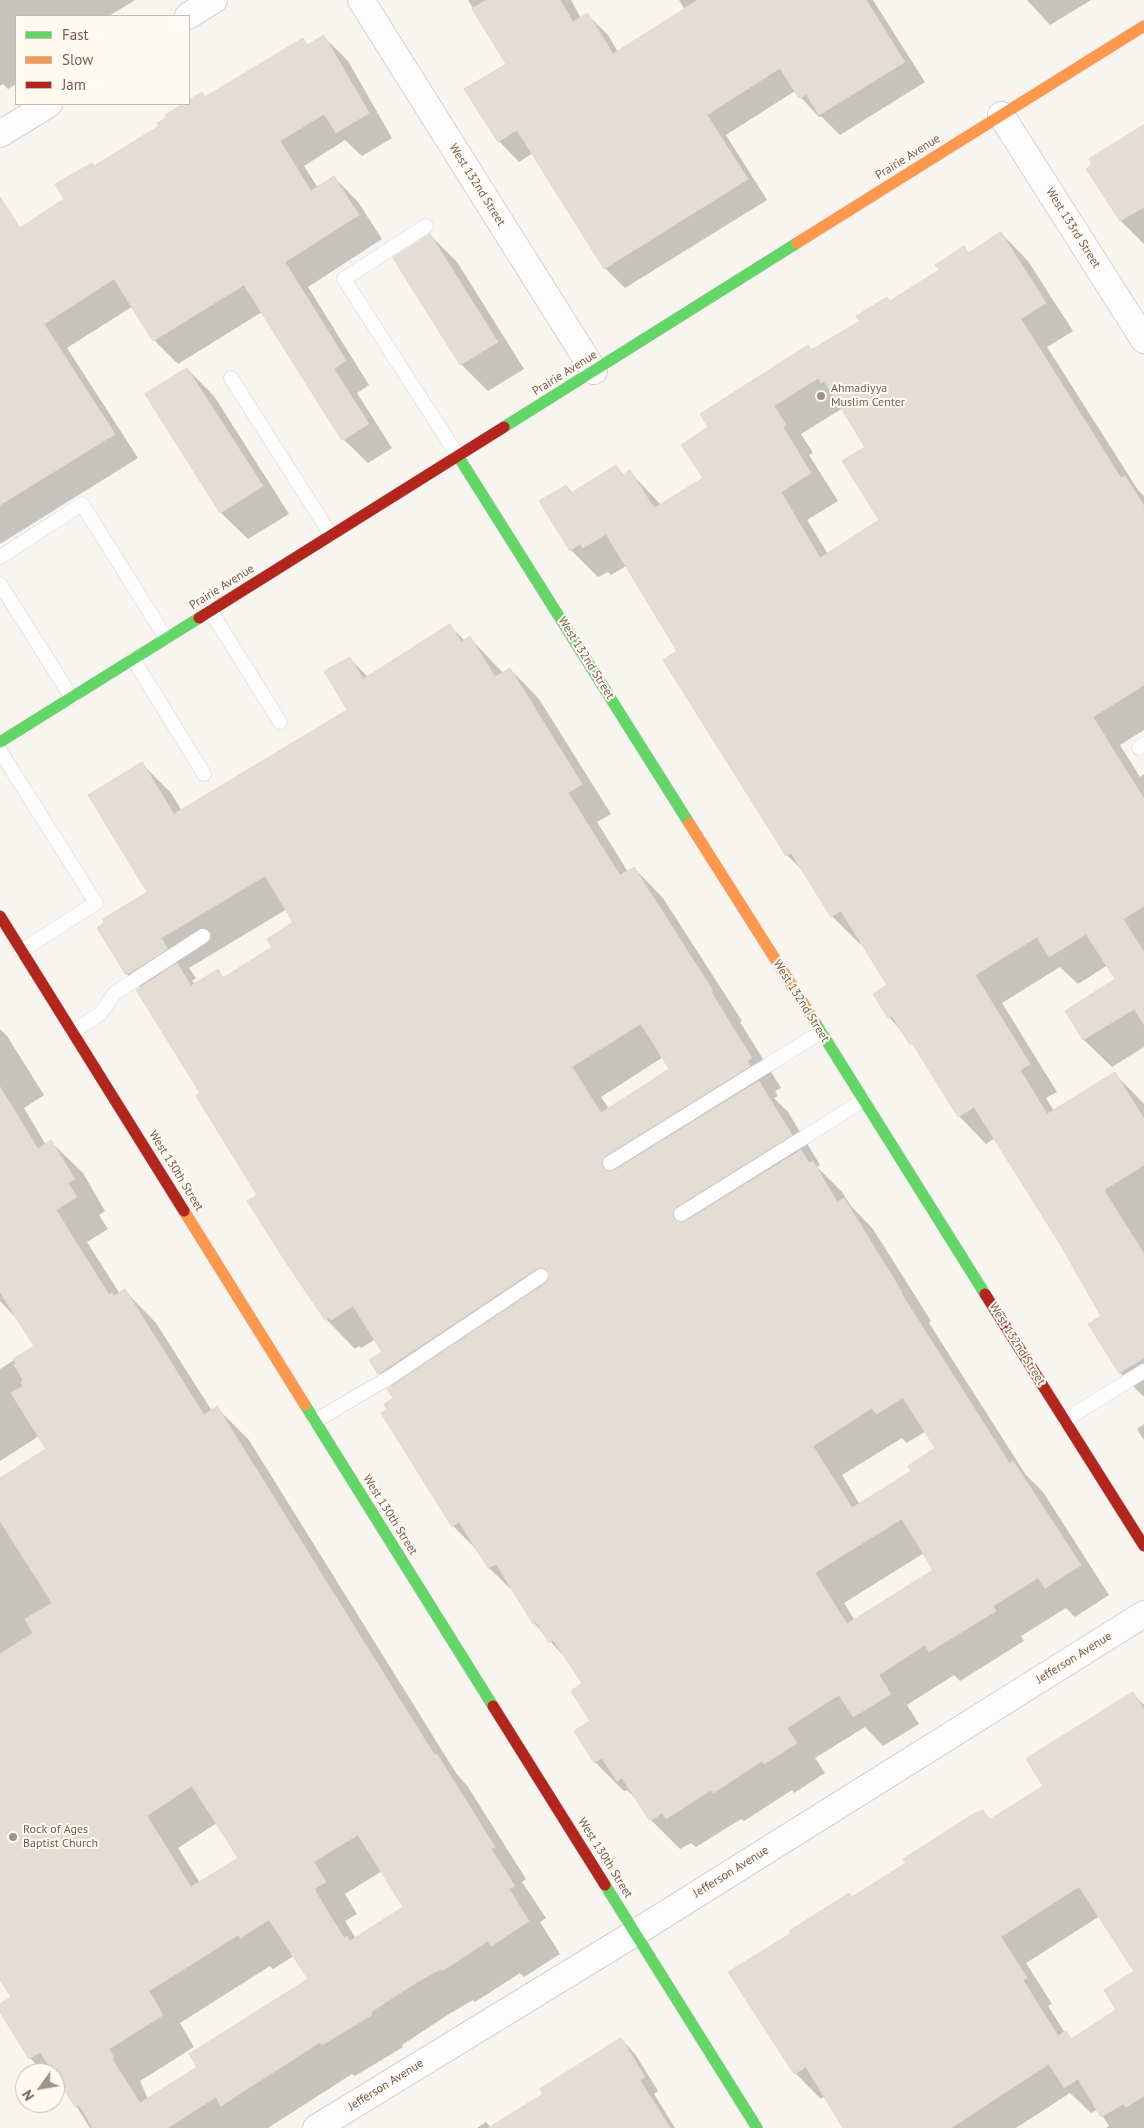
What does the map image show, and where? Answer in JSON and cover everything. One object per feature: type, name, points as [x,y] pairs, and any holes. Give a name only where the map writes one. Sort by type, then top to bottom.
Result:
[{"type":"street","points":[[190,15],[214,0]]},
{"type":"street","name":"West 132nd Street","points":[[361,0],[594,371]]},
{"type":"street","name":"Prairie Avenue","points":[[0,742],[1144,26]]},
{"type":"street","points":[[0,134],[47,105]]},
{"type":"street","name":"West 133rd Street","points":[[1001,115],[1144,340]]},
{"type":"street","name":"West 132nd Street","points":[[458,456],[1144,1546]]},
{"type":"street","name":"West 130th Street","points":[[0,916],[757,2128]]},
{"type":"street","name":"Jefferson Avenue","points":[[316,2128],[635,1932],[1144,1614]]},
{"type":"lane","points":[[426,226],[344,279],[458,456]]},
{"type":"lane","points":[[231,378],[331,535]]},
{"type":"lane","points":[[0,557],[82,504],[166,638]]},
{"type":"lane","points":[[0,584],[72,698]]},
{"type":"lane","points":[[210,610],[280,722]]},
{"type":"lane","points":[[133,660],[204,774]]},
{"type":"lane","points":[[0,751],[96,903],[22,950]]},
{"type":"lane","points":[[72,1032],[100,1014],[115,993],[203,936]]},
{"type":"lane","points":[[610,1163],[821,1032]]},
{"type":"lane","points":[[681,1214],[864,1100]]},
{"type":"lane","points":[[315,1421],[390,1377],[541,1276]]},
{"type":"lane","points":[[1064,1420],[1144,1371]]},
{"type":"building","points":[[487,0],[560,0],[573,22],[588,13],[613,54],[698,0],[866,0],[905,62],[819,115],[806,94],[801,98],[798,97],[780,68],[707,115],[748,179],[604,269],[517,130],[498,142],[464,89],[506,64],[472,9]]},
{"type":"building","points":[[324,35],[369,113],[336,133],[324,114],[280,141],[311,191],[334,176],[359,215],[285,262],[346,360],[334,369],[369,424],[343,440],[341,439],[244,285],[153,341],[114,279],[44,324],[115,434],[0,505],[0,197],[20,228],[64,199],[55,184],[92,163],[94,166],[159,126],[157,123],[166,118],[165,115],[181,105],[190,105],[190,99],[202,92],[205,97],[303,38],[307,45]]},
{"type":"building","points":[[1144,125],[1144,207],[1120,221],[1086,169],[1092,165],[1089,159]]},
{"type":"building","points":[[1001,232],[1046,303],[1021,319],[1121,478],[1125,476],[1144,506],[1144,685],[1093,717],[1144,799],[1144,906],[1123,919],[1144,952],[1144,1025],[1134,1009],[1083,1040],[1065,1011],[1115,979],[1086,934],[1049,957],[1037,937],[975,975],[1030,1064],[1020,1070],[1047,1114],[1115,1072],[1144,1119],[1144,1165],[1104,1190],[1144,1254],[1144,1358],[1119,1373],[1088,1324],[1101,1316],[1060,1244],[974,1107],[958,1117],[912,1043],[910,1045],[892,1016],[888,1018],[873,994],[887,985],[841,911],[831,917],[791,853],[786,856],[663,660],[677,651],[606,534],[583,548],[580,544],[570,551],[539,501],[566,485],[571,493],[616,465],[623,475],[630,470],[654,508],[703,478],[681,445],[708,427],[700,414],[808,345],[811,350],[860,321],[856,316],[887,297],[890,301],[939,270],[935,265],[964,246],[968,253]],"holes":[[[819,378],[821,383],[824,381],[865,447],[842,461],[879,520],[820,558],[781,492],[811,473],[783,427],[786,425],[774,406]]]},
{"type":"building","points":[[430,234],[498,342],[460,365],[393,258]]},
{"type":"building","points":[[187,368],[263,486],[220,513],[145,394]]},
{"type":"building","points":[[450,624],[461,642],[470,636],[495,677],[510,668],[582,784],[568,793],[620,875],[634,867],[713,991],[711,992],[752,1058],[747,1061],[750,1066],[605,1156],[601,1163],[603,1168],[610,1172],[615,1170],[759,1081],[792,1135],[676,1207],[672,1214],[674,1219],[681,1223],[686,1221],[801,1150],[809,1163],[813,1161],[837,1202],[844,1198],[901,1293],[1009,1463],[1013,1461],[1081,1565],[1045,1588],[1038,1578],[993,1606],[996,1611],[929,1652],[925,1645],[879,1675],[891,1694],[853,1717],[839,1695],[787,1728],[797,1743],[764,1764],[762,1761],[713,1793],[711,1790],[666,1819],[662,1813],[650,1821],[622,1778],[617,1781],[602,1758],[594,1763],[574,1731],[590,1721],[571,1691],[582,1683],[553,1640],[549,1643],[536,1622],[533,1624],[496,1564],[488,1568],[459,1522],[452,1527],[381,1413],[387,1409],[384,1404],[393,1398],[387,1389],[546,1283],[549,1279],[548,1272],[544,1268],[536,1269],[378,1374],[369,1360],[382,1352],[353,1306],[331,1320],[329,1317],[325,1320],[247,1201],[257,1195],[196,1096],[200,1093],[136,990],[177,963],[191,986],[218,969],[223,978],[272,947],[267,939],[293,922],[265,876],[161,938],[168,949],[126,975],[97,928],[104,922],[103,919],[147,892],[88,795],[142,762],[174,814],[347,710],[324,671],[350,657],[363,679]],"holes":[[[641,1024],[669,1069],[601,1113],[572,1067]],[[903,1398],[935,1448],[908,1466],[911,1471],[852,1508],[813,1446],[872,1408],[876,1414]],[[902,1519],[933,1570],[847,1624],[815,1573]]]},
{"type":"building","points":[[0,1087],[38,1149],[51,1140],[75,1179],[68,1183],[77,1197],[56,1210],[109,1295],[112,1293],[114,1296],[125,1289],[204,1415],[217,1406],[425,1740],[435,1755],[437,1754],[495,1847],[491,1849],[515,1886],[509,1889],[529,1921],[491,1946],[488,1941],[442,1971],[441,1969],[417,1982],[371,2012],[372,2015],[322,2045],[320,2042],[221,2106],[216,2097],[168,2128],[93,2128],[79,2105],[75,2107],[65,2091],[65,2063],[47,2063],[40,2052],[29,2059],[0,2012],[0,2004],[11,1997],[0,1980],[0,1654],[33,1633],[25,1619],[52,1603],[0,1521],[0,1478],[46,1449],[11,1393],[23,1386],[21,1382],[23,1380],[14,1365],[16,1364],[13,1359],[34,1346],[0,1292]],"holes":[[[192,1786],[238,1858],[191,1887],[147,1816]],[[358,1835],[403,1907],[350,1941],[347,1936],[344,1938],[314,1889],[326,1882],[314,1862]],[[269,1920],[308,1979],[189,2054],[197,2067],[140,2103],[112,2059],[114,2058],[109,2049],[163,2015],[149,1991],[238,1935],[240,1938]]]},
{"type":"building","points":[[1133,1692],[1144,1709],[1144,2096],[1126,2107],[1123,2104],[1101,2117],[1078,2079],[1064,2088],[1049,2064],[951,2128],[843,2128],[806,2067],[794,2074],[728,1972],[790,1934],[789,1931],[849,1893],[852,1897],[906,1863],[903,1859],[975,1813],[983,1810],[989,1820],[1043,1786],[1026,1759]],"holes":[[[1079,1887],[1134,1971],[1104,1990],[1116,2010],[1071,2039],[1066,2031],[1058,2036],[1023,1980],[1027,1978],[1001,1937]]]},
{"type":"building","points":[[621,2038],[645,2077],[640,2080],[670,2128],[488,2128],[543,2094],[540,2089]]},
{"type":"traffic: fast","points":[[504,427],[797,243]]},
{"type":"traffic: fast","points":[[458,456],[689,823]]},
{"type":"traffic: fast","points":[[0,742],[199,618]]},
{"type":"traffic: fast","points":[[808,1011],[985,1294]]},
{"type":"traffic: fast","points":[[305,1405],[493,1706]]},
{"type":"traffic: fast","points":[[605,1885],[757,2128]]},
{"type":"traffic: slow","points":[[797,243],[1144,26]]},
{"type":"traffic: slow","points":[[689,823],[808,1011]]},
{"type":"traffic: slow","points":[[184,1211],[305,1405]]},
{"type":"traffic: jam","points":[[199,618],[504,427]]},
{"type":"traffic: jam","points":[[0,916],[184,1211]]},
{"type":"traffic: jam","points":[[985,1294],[1144,1546]]},
{"type":"traffic: jam","points":[[493,1706],[605,1885]]},
{"type":"place","name":"Ahmadiyya Muslim Center","points":[[821,396]]},
{"type":"place","name":"Rock of Ages Baptist Church","points":[[13,1837]]}]
